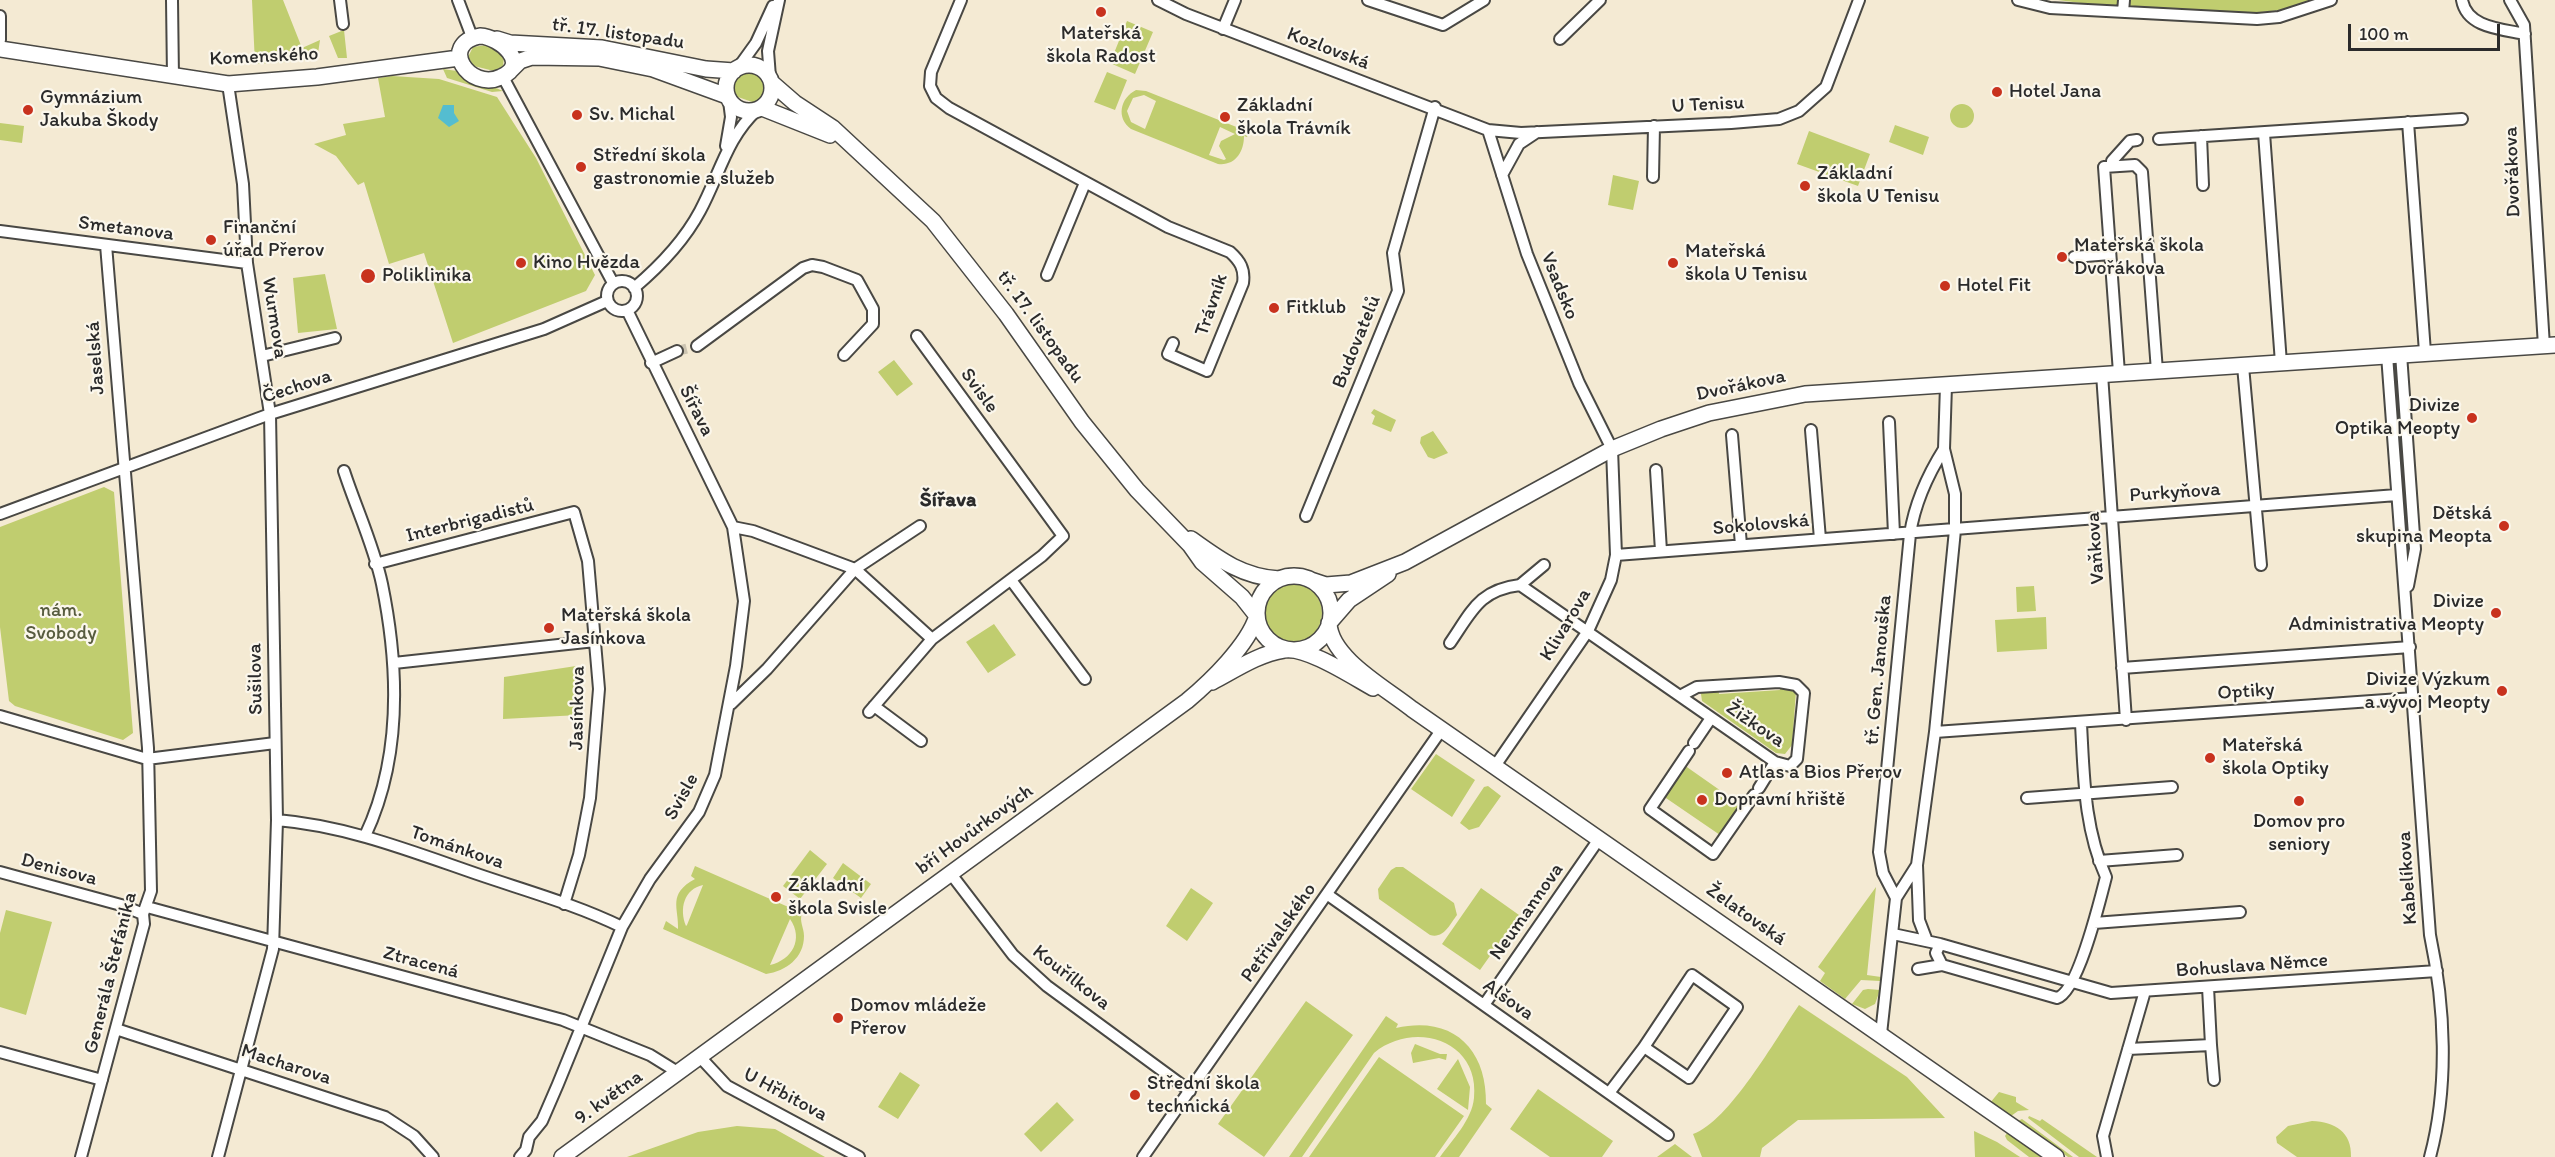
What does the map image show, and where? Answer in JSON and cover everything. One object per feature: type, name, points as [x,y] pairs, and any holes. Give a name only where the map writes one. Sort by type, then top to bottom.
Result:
[{"type":"main road","points":[[487,36],[496,39],[511,53],[512,63],[506,75],[488,79],[473,76],[463,67],[459,58],[462,47],[472,37],[487,36]]},
{"type":"main road","name":"tř. 17. listopadu","points":[[496,39],[510,43],[602,48],[706,69],[756,66],[795,103],[833,128],[873,163],[933,221],[1006,314],[1082,422],[1137,490],[1202,562],[1236,591],[1257,616]]},
{"type":"main road","name":"Komenského","points":[[0,49],[228,84],[317,76],[459,58]]},
{"type":"main road","name":"tř. 17. listopadu","points":[[506,75],[520,61],[532,57],[599,58],[653,69],[728,98],[742,111],[759,109],[834,137],[873,163]]},
{"type":"main road","points":[[728,98],[726,82],[736,69]]},
{"type":"main road","points":[[759,109],[771,97],[771,80]]},
{"type":"main road","name":"Dvořákova","points":[[1329,623],[1349,600],[1406,562],[1612,449],[1709,413],[1805,394],[2549,345]]},
{"type":"main road","name":"tř. 17. listopadu","points":[[1167,521],[1239,571],[1258,578],[1279,579]]},
{"type":"main road","name":"Dvořákova","points":[[1308,579],[1326,585],[1343,585],[1406,562]]},
{"type":"main road","points":[[1294,576],[1308,579],[1320,587],[1328,600],[1329,623],[1322,637],[1310,646],[1287,649],[1266,637],[1257,616],[1263,593],[1279,579],[1294,576]]},
{"type":"main road","name":"bří Hovůrkových","points":[[1207,685],[1244,644],[1257,616]]},
{"type":"main road","name":"Želatovská","points":[[1329,623],[1331,638],[1342,654],[1412,709],[2056,1157]]},
{"type":"main road","name":"bří Hovůrkových","points":[[679,1073],[1207,685],[1252,660],[1287,649]]},
{"type":"main road","name":"Želatovská","points":[[1287,649],[1321,661],[1412,709]]},
{"type":"main road","name":"9. května","points":[[562,1157],[679,1073]]},
{"type":"street","points":[[172,0],[174,77]]},
{"type":"street","points":[[340,0],[343,24]]},
{"type":"street","points":[[458,0],[472,37]]},
{"type":"street","points":[[736,69],[756,43],[777,0]]},
{"type":"street","points":[[771,80],[768,51],[777,0]]},
{"type":"street","name":"Trávník","points":[[962,0],[931,72],[930,86],[936,98],[1085,183],[1168,227],[1230,252],[1238,260],[1244,275],[1243,283],[1207,371],[1168,354],[1173,343]]},
{"type":"street","name":"Kozlovská","points":[[1158,0],[1224,29],[1435,107],[1488,130]]},
{"type":"street","points":[[1224,29],[1235,0]]},
{"type":"street","points":[[1368,0],[1443,25],[1484,0]]},
{"type":"street","points":[[1560,39],[1600,0]]},
{"type":"street","name":"U Tenisu","points":[[1488,130],[1538,132],[1779,119],[1799,111],[1826,87],[1859,0]]},
{"type":"street","points":[[2018,0],[2044,7],[2257,19],[2278,17],[2331,0]]},
{"type":"street","points":[[2123,12],[2124,0]]},
{"type":"street","points":[[2462,0],[2464,9],[2472,19],[2525,34]]},
{"type":"street","name":"Dvořákova","points":[[2510,0],[2518,12],[2525,34],[2549,345]]},
{"type":"street","points":[[0,16],[0,40]]},
{"type":"street","points":[[506,75],[613,283]]},
{"type":"street","name":"Wurmova","points":[[228,84],[243,184],[247,262],[270,414]]},
{"type":"street","points":[[724,156],[731,124],[728,98]]},
{"type":"street","name":"Budovatelů","points":[[1306,516],[1398,291],[1393,253],[1435,107]]},
{"type":"street","points":[[634,288],[660,266],[685,236],[700,210],[724,156],[741,128],[759,109]]},
{"type":"street","points":[[2159,139],[2462,119]]},
{"type":"street","points":[[2408,122],[2425,352]]},
{"type":"street","points":[[1653,177],[1654,126]]},
{"type":"street","name":"Vsadsko","points":[[1488,130],[1527,254],[1579,383],[1612,449]]},
{"type":"street","points":[[1502,175],[1519,144],[1538,132]]},
{"type":"street","points":[[2264,133],[2281,363]]},
{"type":"street","points":[[2200,136],[2203,185]]},
{"type":"street","points":[[2113,166],[2112,160],[2130,141],[2137,140]]},
{"type":"street","points":[[2119,373],[2104,167],[2113,166],[2134,165],[2142,172],[2157,371]]},
{"type":"street","points":[[1047,275],[1085,183]]},
{"type":"street","name":"Smetanova","points":[[0,231],[247,262]]},
{"type":"street","name":"Jaselská","points":[[106,245],[124,469]]},
{"type":"street","points":[[2074,256],[2110,254]]},
{"type":"street","points":[[697,346],[803,268],[812,265],[857,280],[873,309],[873,324],[844,355]]},
{"type":"street","points":[[623,281],[634,288],[636,301],[627,310],[616,310],[607,301],[607,291],[613,283],[623,281]]},
{"type":"street","name":"Čechova","points":[[0,514],[270,414],[544,329],[607,301]]},
{"type":"street","name":"Šířava","points":[[627,310],[733,527],[739,549],[744,601],[731,704]]},
{"type":"street","name":"Svisle","points":[[917,336],[1063,536],[1011,580],[932,639],[872,709],[921,741]]},
{"type":"street","points":[[262,356],[335,338]]},
{"type":"street","points":[[651,363],[677,351]]},
{"type":"street","name":"Kabelíkova","points":[[2394,354],[2397,495],[2408,563],[2405,595],[2430,935],[2437,971],[2442,1079],[2430,1157]]},
{"type":"street","name":"Kabelíkova","points":[[2394,354],[2415,549],[2408,563]]},
{"type":"street","points":[[2243,366],[2261,565]]},
{"type":"street","name":"Vaňkova","points":[[2102,374],[2126,720]]},
{"type":"street","name":"tř. Gen. Janouška","points":[[1881,1034],[1896,898],[1917,865],[1935,732],[1955,530],[1955,494],[1944,449],[1946,385]]},
{"type":"street","name":"Sušilova","points":[[218,1157],[274,943],[277,820],[270,414]]},
{"type":"street","points":[[1889,422],[1894,534]]},
{"type":"street","points":[[1810,430],[1820,538]]},
{"type":"street","points":[[1732,435],[1741,545]]},
{"type":"street","name":"Klivarova","points":[[1495,766],[1588,631],[1611,580],[1616,555],[1612,449]]},
{"type":"street","name":"tř. Gen. Janouška","points":[[1896,898],[1883,873],[1879,852],[1910,534],[1914,511],[1925,480],[1944,449]]},
{"type":"street","points":[[124,469],[147,759]]},
{"type":"street","points":[[1656,470],[1661,551]]},
{"type":"street","points":[[344,471],[381,582],[394,663],[393,719],[386,778],[379,806],[364,836]]},
{"type":"street","name":"Purkyňova","points":[[1910,534],[2112,516],[2397,495]]},
{"type":"street","name":"Interbrigadistů","points":[[375,564],[574,512]]},
{"type":"street","name":"Jasínkova","points":[[564,904],[579,855],[591,787],[599,689],[588,561],[574,512]]},
{"type":"street","points":[[731,704],[761,675],[855,569],[920,526]]},
{"type":"street","points":[[733,527],[749,530],[855,569],[932,639]]},
{"type":"street","name":"Sokolovská","points":[[1616,555],[1820,538],[1910,534]]},
{"type":"street","points":[[1450,643],[1478,603],[1489,593],[1498,588],[1520,585],[1544,565]]},
{"type":"street","points":[[1011,580],[1085,679]]},
{"type":"street","name":"Žižkova","points":[[1520,585],[1682,695],[1775,762],[1790,766],[1797,759],[1804,693],[1796,684],[1779,682],[1697,687],[1682,695]]},
{"type":"street","points":[[394,663],[595,641]]},
{"type":"street","points":[[2122,668],[2410,646]]},
{"type":"street","name":"Optiky","points":[[1935,732],[2081,724],[2414,698]]},
{"type":"street","name":"Svisle","points":[[520,1157],[526,1150],[529,1137],[542,1121],[622,927],[650,879],[699,812],[715,775],[731,704]]},
{"type":"street","points":[[0,716],[147,759],[276,743]]},
{"type":"street","name":"Želatovská","points":[[1711,718],[1650,809],[1713,854],[1775,762]]},
{"type":"street","points":[[1918,969],[1942,965],[2057,998],[2063,995],[2075,977],[2094,923],[2106,877],[2094,848],[2085,794],[2081,724]]},
{"type":"street","name":"Petřivalského","points":[[1143,1157],[1442,729]]},
{"type":"street","name":"Generála Štefánika","points":[[81,1157],[151,891],[147,759]]},
{"type":"street","points":[[2027,798],[2172,787]]},
{"type":"street","name":"Tománkova","points":[[277,820],[315,823],[364,836],[564,904],[622,927]]},
{"type":"street","name":"Neumannova","points":[[1484,1005],[1599,839]]},
{"type":"street","points":[[2099,861],[2177,855]]},
{"type":"street","points":[[1917,865],[1919,920],[1927,941]]},
{"type":"street","name":"Denisova","points":[[0,873],[145,910]]},
{"type":"street","name":"Kouřílkova","points":[[951,874],[1013,955],[1047,986],[1190,1090]]},
{"type":"street","name":"Alšova","points":[[1328,895],[1668,1135]]},
{"type":"street","name":"Ztracená","points":[[145,910],[582,1026],[655,1057],[679,1073]]},
{"type":"street","points":[[2094,923],[2240,912]]},
{"type":"street","name":"Bohuslava Němce","points":[[1893,934],[1940,944],[2111,993],[2437,971]]},
{"type":"street","points":[[1940,944],[1936,953],[1942,965]]},
{"type":"street","points":[[1609,1093],[1644,1047],[1692,975],[1737,1007],[1689,1078],[1644,1047]]},
{"type":"street","points":[[2208,987],[2214,1080]]},
{"type":"street","points":[[2107,1157],[2102,1146],[2103,1136],[2145,991]]},
{"type":"street","name":"Macharova","points":[[116,1029],[385,1117],[414,1136],[433,1157]]},
{"type":"street","points":[[2128,1049],[2211,1045]]},
{"type":"street","points":[[0,1052],[102,1080]]},
{"type":"street","name":"U Hřbitova","points":[[700,1057],[727,1086],[858,1157]]},
{"type":"green space","points":[[252,0],[283,0],[302,48],[320,40],[317,60],[255,64]]},
{"type":"green space","points":[[2058,0],[2318,0],[2281,10],[2251,13],[2111,7]]},
{"type":"green space","points":[[1127,21],[1153,32],[1135,74],[1110,63]]},
{"type":"green space","points":[[344,30],[347,58],[338,58],[329,36]]},
{"type":"green space","points":[[487,45],[504,57],[503,66],[494,71],[474,66],[468,57],[473,47]]},
{"type":"green space","points":[[443,69],[457,71],[503,91],[492,92],[447,78]]},
{"type":"green space","points":[[747,72],[757,74],[765,84],[764,97],[758,104],[735,96],[734,79]]},
{"type":"green space","points":[[1107,72],[1127,80],[1115,110],[1094,102]]},
{"type":"green space","points":[[392,76],[439,79],[497,97],[536,158],[595,275],[586,291],[453,343],[424,253],[389,264],[364,182],[358,185],[336,156],[314,144],[346,135],[343,124],[385,117],[378,78]]},
{"type":"green space","points":[[1136,90],[1146,91],[1249,132],[1247,137],[1244,136],[1237,157],[1229,163],[1218,164],[1131,129],[1123,119],[1122,108],[1126,98]],"holes":[[[1144,95],[1156,101],[1145,129],[1131,122],[1127,111],[1133,98]],[[1220,127],[1235,134],[1221,141],[1219,146],[1226,159],[1224,160],[1209,155]]]},
{"type":"green space","points":[[1962,104],[1967,105],[1973,111],[1973,121],[1967,127],[1962,128],[1957,127],[1951,121],[1950,116],[1951,111],[1957,105]]},
{"type":"green space","points":[[0,123],[24,126],[22,143],[0,140]]},
{"type":"green space","points":[[1895,125],[1929,137],[1923,155],[1889,142]]},
{"type":"green space","points":[[1809,131],[1870,154],[1858,186],[1797,164]]},
{"type":"green space","points":[[1613,175],[1639,181],[1633,210],[1608,205]]},
{"type":"green space","points":[[325,274],[337,329],[298,333],[293,278]]},
{"type":"green space","points":[[894,360],[913,384],[897,396],[878,372]]},
{"type":"green space","points":[[1374,409],[1396,420],[1391,432],[1372,424],[1375,416],[1371,413]]},
{"type":"green space","points":[[1433,431],[1448,453],[1434,459],[1428,457],[1420,443],[1421,437]]},
{"type":"green space","name":"nám. Svobody","points":[[104,487],[114,492],[133,733],[123,740],[15,706],[9,701],[0,627],[0,527]]},
{"type":"green space","points":[[1292,583],[1309,588],[1317,596],[1322,613],[1317,630],[1309,638],[1292,643],[1275,638],[1267,630],[1262,613],[1267,596],[1275,588]]},
{"type":"green space","points":[[2034,586],[2036,611],[2017,612],[2016,587]]},
{"type":"green space","points":[[2046,617],[2047,649],[1997,652],[1995,620]]},
{"type":"green space","points":[[994,624],[1016,655],[988,673],[966,642]]},
{"type":"green space","points":[[576,666],[579,715],[503,719],[504,677]]},
{"type":"green space","points":[[1779,682],[1796,691],[1792,745],[1785,754],[1776,753],[1702,701],[1700,687],[1718,686],[1719,694],[1780,690]]},
{"type":"green space","points":[[1436,754],[1475,780],[1452,817],[1411,789]]},
{"type":"green space","name":"Dopravní hřiště","points":[[1684,765],[1741,805],[1720,835],[1663,796]]},
{"type":"green space","points":[[1488,786],[1501,796],[1479,827],[1469,830],[1460,823],[1484,787]]},
{"type":"green space","points":[[810,850],[827,864],[800,899],[783,886]]},
{"type":"green space","points":[[843,863],[871,884],[861,898],[833,878]]},
{"type":"green space","points":[[695,866],[802,913],[803,944],[797,957],[780,970],[766,974],[663,929],[666,921],[678,929],[676,902],[681,890],[695,879],[691,876]],"holes":[[[703,885],[687,925],[686,926],[683,907],[687,895]],[[790,919],[796,934],[794,948],[784,959],[770,965]]]},
{"type":"green space","points":[[1403,867],[1454,903],[1457,915],[1443,933],[1430,935],[1379,899],[1378,889],[1391,870]]},
{"type":"green space","points":[[1876,887],[1867,975],[1881,977],[1880,981],[1861,980],[1845,999],[1820,981],[1825,973],[1818,967]]},
{"type":"green space","points":[[1191,888],[1213,903],[1187,941],[1166,926]]},
{"type":"green space","points":[[1481,888],[1519,915],[1480,970],[1442,944]]},
{"type":"green space","points":[[6,910],[52,922],[26,1015],[0,1007],[0,933]]},
{"type":"green space","points":[[1863,990],[1880,990],[1875,1004],[1865,1009],[1852,1004]]},
{"type":"green space","points":[[1306,1001],[1353,1035],[1264,1157],[1218,1124]]},
{"type":"green space","points":[[1799,1005],[1907,1077],[1945,1118],[1798,1120],[1762,1148],[1760,1157],[1702,1157],[1693,1134],[1707,1126],[1736,1097]]},
{"type":"green space","points":[[1386,1016],[1398,1024],[1396,1028],[1416,1025],[1449,1032],[1462,1040],[1473,1052],[1485,1084],[1486,1104],[1492,1109],[1459,1157],[1440,1157],[1470,1114],[1474,1098],[1473,1078],[1467,1062],[1456,1050],[1441,1041],[1425,1037],[1407,1038],[1390,1043],[1374,1053],[1302,1157],[1289,1157]]},
{"type":"green space","points":[[1415,1044],[1440,1054],[1447,1054],[1446,1060],[1439,1058],[1413,1063],[1411,1053]]},
{"type":"green space","points":[[1379,1057],[1464,1116],[1435,1157],[1309,1157]]},
{"type":"green space","points":[[1458,1059],[1470,1087],[1468,1110],[1437,1089]]},
{"type":"green space","points":[[900,1072],[920,1085],[898,1119],[878,1107]]},
{"type":"green space","points":[[1538,1089],[1613,1141],[1602,1157],[1550,1157],[1510,1129]]},
{"type":"green space","points":[[1999,1092],[2016,1097],[2016,1102],[2029,1110],[2018,1111],[2011,1116],[1990,1103]]},
{"type":"green space","points":[[1057,1102],[1074,1120],[1041,1152],[1024,1134]]},
{"type":"green space","points":[[2029,1116],[2040,1121],[2042,1119],[2097,1157],[2079,1157],[2028,1118]]},
{"type":"green space","points":[[2022,1119],[2073,1157],[2068,1157],[2018,1121]]},
{"type":"green space","points":[[2312,1121],[2335,1126],[2340,1130],[2349,1141],[2351,1157],[2297,1157],[2277,1143],[2276,1137],[2288,1126]]},
{"type":"green space","points":[[737,1126],[775,1129],[825,1157],[627,1157],[698,1132]]},
{"type":"green space","points":[[1974,1131],[1997,1142],[2020,1157],[1975,1157]]},
{"type":"green space","points":[[2007,1133],[2044,1157],[2029,1157],[2007,1140],[2005,1136]]},
{"type":"green space","points":[[1675,1144],[1692,1157],[1657,1157]]},
{"type":"water","points":[[443,105],[454,105],[454,113],[459,121],[449,127],[438,118]]},
{"type":"tunnel","points":[[677,351],[697,346]]},
{"type":"place","name":"Mateřská škola Radost","points":[[1101,12]]},
{"type":"place","name":"Hotel Jana","points":[[1997,92]]},
{"type":"place","name":"Gymnázium Jakuba Škody","points":[[28,110]]},
{"type":"place","name":"Sv. Michal","points":[[577,115]]},
{"type":"place","name":"Základní škola Trávník","points":[[1225,117]]},
{"type":"place","name":"Střední škola gastronomie a služeb","points":[[581,167]]},
{"type":"place","name":"Základní škola U Tenisu","points":[[1805,186]]},
{"type":"place","name":"Finanční úřad Přerov","points":[[211,240]]},
{"type":"place","name":"Mateřská škola Dvořákova","points":[[2062,257]]},
{"type":"place","name":"Kino Hvězda","points":[[521,263]]},
{"type":"place","name":"Mateřská škola U Tenisu","points":[[1673,263]]},
{"type":"place","name":"Poliklinika","points":[[368,276]]},
{"type":"place","name":"Hotel Fit","points":[[1945,286]]},
{"type":"place","name":"Fitklub","points":[[1274,308]]},
{"type":"place","name":"Divize Optika Meopty","points":[[2472,418]]},
{"type":"place","name":"Dětská skupina Meopta","points":[[2504,526]]},
{"type":"place","name":"Divize Administrativa Meopty","points":[[2496,613]]},
{"type":"place","name":"Mateřská škola Jasínkova","points":[[549,628]]},
{"type":"place","name":"Divize Výzkum a vývoj Meopty","points":[[2502,691]]},
{"type":"place","name":"Mateřská škola Optiky","points":[[2210,758]]},
{"type":"place","name":"Atlas a Bios Přerov","points":[[1727,773]]},
{"type":"place","name":"Dopravní hřiště","points":[[1702,800]]},
{"type":"place","name":"Domov pro seniory","points":[[2299,801]]},
{"type":"place","name":"Základní škola Svisle","points":[[776,897]]},
{"type":"place","name":"Domov mládeže Přerov","points":[[838,1018]]},
{"type":"place","name":"Střední škola technická","points":[[1135,1095]]},
{"type":"district","name":"Šířava","points":[[948,501]]}]
